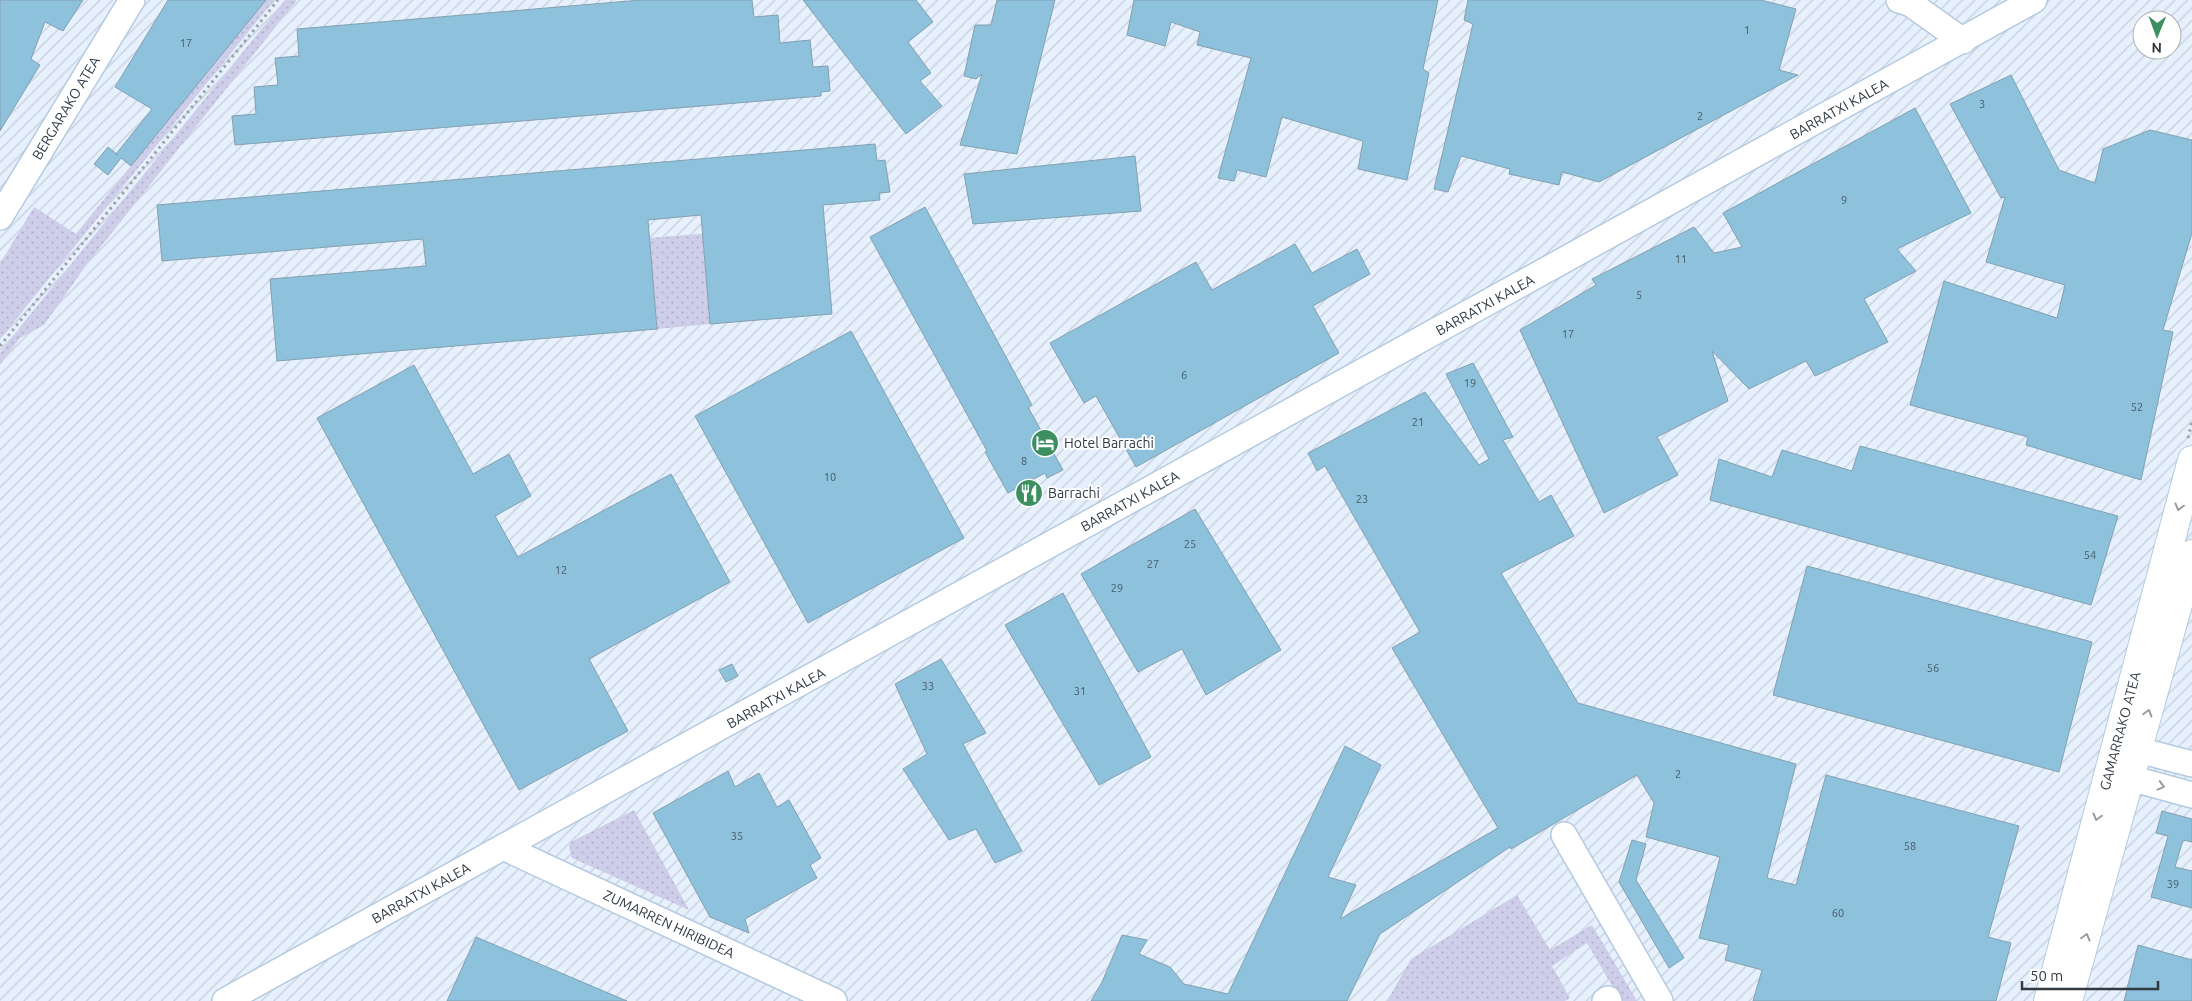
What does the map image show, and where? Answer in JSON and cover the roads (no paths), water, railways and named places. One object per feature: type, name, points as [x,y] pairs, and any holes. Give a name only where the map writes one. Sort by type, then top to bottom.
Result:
[{"type":"main road","name":"GAMARRAKO ATEA","points":[[2048,1001],[2192,460]]},
{"type":"main road","name":"GAMARRAKO ATEA","points":[[2068,1001],[2192,554]]},
{"type":"street","name":"BERGARAKO ATEA","points":[[0,216],[132,0]]},
{"type":"street","points":[[1899,0],[1911,4],[1962,41]]},
{"type":"street","name":"BARRATXI KALEA","points":[[225,1001],[505,848],[2034,0]]},
{"type":"street","points":[[2138,750],[2192,764]]},
{"type":"street","points":[[2130,778],[2192,794]]},
{"type":"street","points":[[1564,835],[1660,1001]]},
{"type":"street","name":"ZUMARREN HIRIBIDEA","points":[[505,848],[834,1001]]},
{"type":"street","points":[[1605,1001],[1608,999],[1609,1001]]},
{"type":"place","name":"Hotel Barrachi","points":[[1045,443]]},
{"type":"place","name":"Barrachi","points":[[1029,493]]}]
